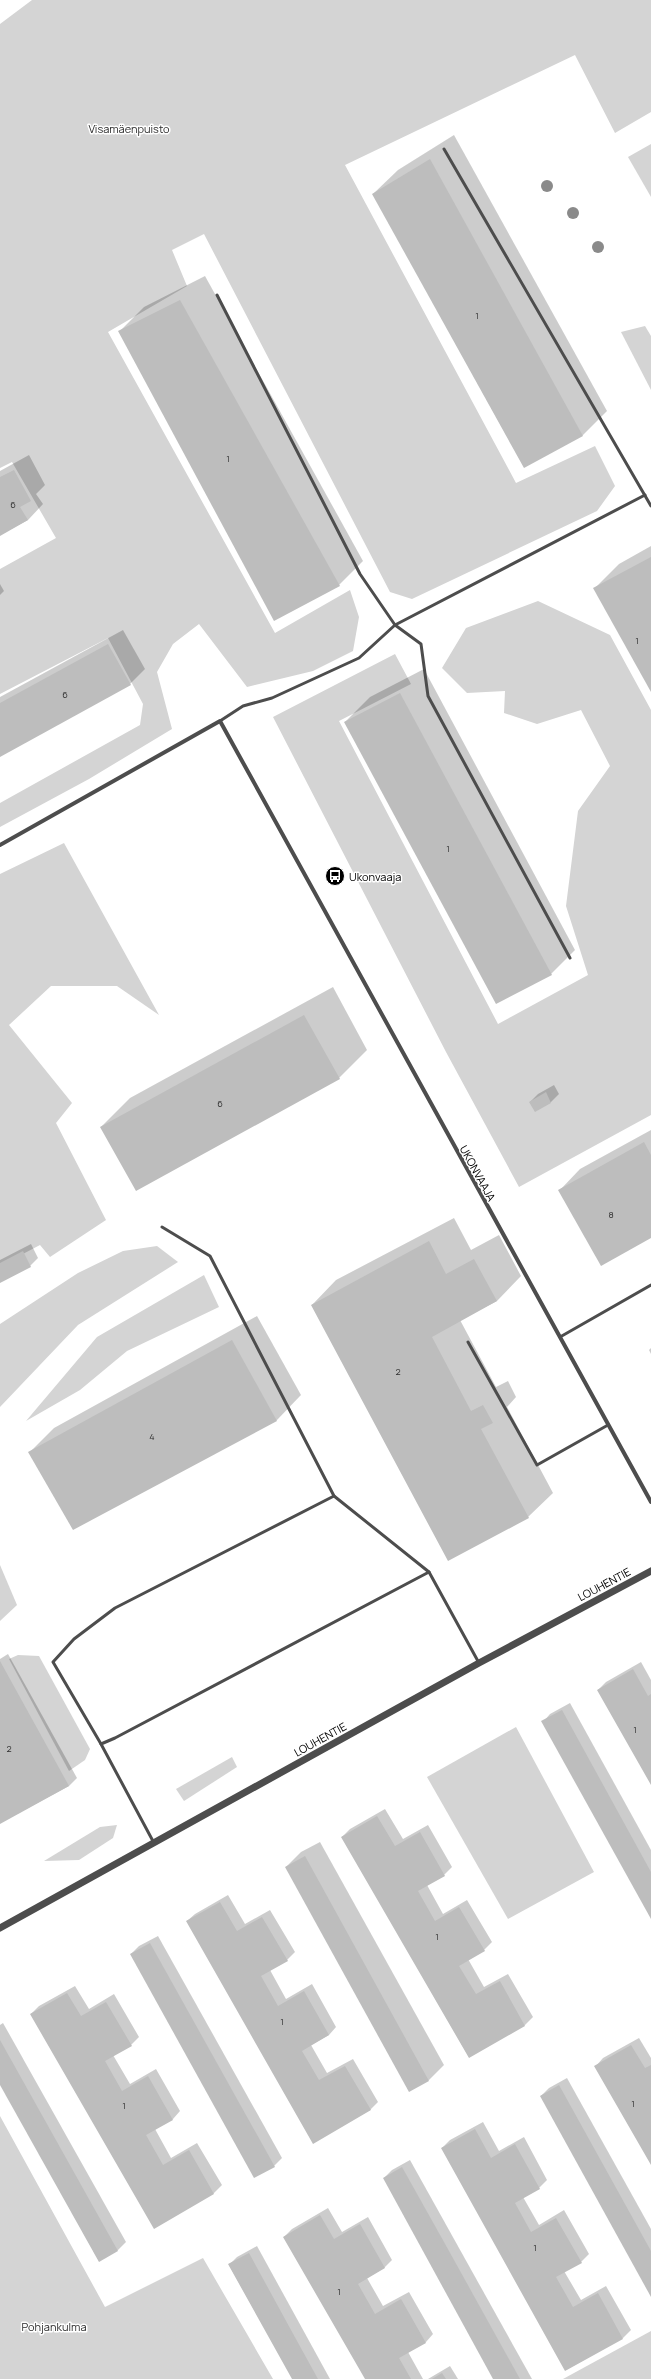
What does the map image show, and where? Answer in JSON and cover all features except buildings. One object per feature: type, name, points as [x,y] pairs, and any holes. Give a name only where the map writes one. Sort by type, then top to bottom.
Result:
[{"type":"street","points":[[0,845],[220,721]]},
{"type":"street","name":"UKONVAAJA","points":[[220,721],[651,1502]]},
{"type":"street","name":"LOUHENTIE","points":[[0,1928],[479,1663],[651,1571]]},
{"type":"lane","points":[[444,149],[651,506]]},
{"type":"lane","points":[[217,295],[360,574],[394,625],[420,644],[428,696],[570,958]]},
{"type":"lane","points":[[220,721],[243,706],[272,698],[359,658],[394,625],[645,495]]},
{"type":"lane","points":[[162,1227],[210,1256],[334,1496],[429,1572],[479,1663]]},
{"type":"lane","points":[[560,1337],[651,1285]]},
{"type":"lane","points":[[468,1342],[537,1465],[608,1425]]},
{"type":"lane","points":[[154,1843],[101,1744],[53,1662],[69,1645],[116,1608],[334,1496]]},
{"type":"lane","points":[[101,1744],[429,1572]]},
{"type":"green space","name":"Visamäenpuisto","points":[[32,0],[651,0],[651,112],[615,133],[575,55],[345,165],[516,483],[595,446],[615,486],[597,511],[412,599],[390,592],[204,234],[172,250],[187,286],[108,332],[275,633],[350,590],[359,617],[353,651],[313,671],[247,687],[199,624],[173,644],[157,672],[172,729],[89,779],[0,827],[0,803],[140,725],[143,704],[108,638],[0,694],[0,569],[56,538],[12,462],[0,468],[0,24]]},
{"type":"green space","points":[[651,144],[651,197],[628,157]]},
{"type":"green space","points":[[645,326],[651,336],[651,390],[621,332]]},
{"type":"green space","points":[[538,601],[610,635],[651,710],[651,1115],[519,1187],[446,1052],[273,717],[395,654],[411,684],[339,721],[498,1024],[588,975],[566,906],[578,811],[610,766],[581,710],[537,724],[504,713],[505,691],[467,693],[442,668],[466,628]]},
{"type":"green space","points":[[64,843],[159,1015],[117,986],[51,986],[9,1025],[72,1103],[56,1123],[106,1220],[50,1257],[40,1245],[0,1266],[0,874]]},
{"type":"green space","points":[[157,1246],[178,1262],[78,1325],[0,1407],[0,1324],[78,1273],[123,1251]]},
{"type":"green space","points":[[204,1275],[219,1307],[127,1351],[80,1390],[26,1421],[97,1337]]},
{"type":"green space","points":[[0,1565],[17,1605],[0,1621]]},
{"type":"green space","points":[[18,1655],[39,1656],[90,1749],[85,1760],[69,1771],[9,1659]]},
{"type":"green space","points":[[516,1727],[594,1872],[508,1919],[427,1777]]},
{"type":"green space","points":[[232,1757],[237,1767],[184,1801],[176,1789]]},
{"type":"green space","points":[[117,1825],[113,1838],[79,1860],[44,1861],[100,1827]]},
{"type":"green space","name":"Pohjankulma","points":[[0,2116],[105,2307],[203,2258],[273,2379],[0,2379]]},
{"type":"green space","points":[[651,2331],[651,2379],[563,2379]]},
{"type":"place","name":"Ukonvaaja","points":[[335,876]]}]
